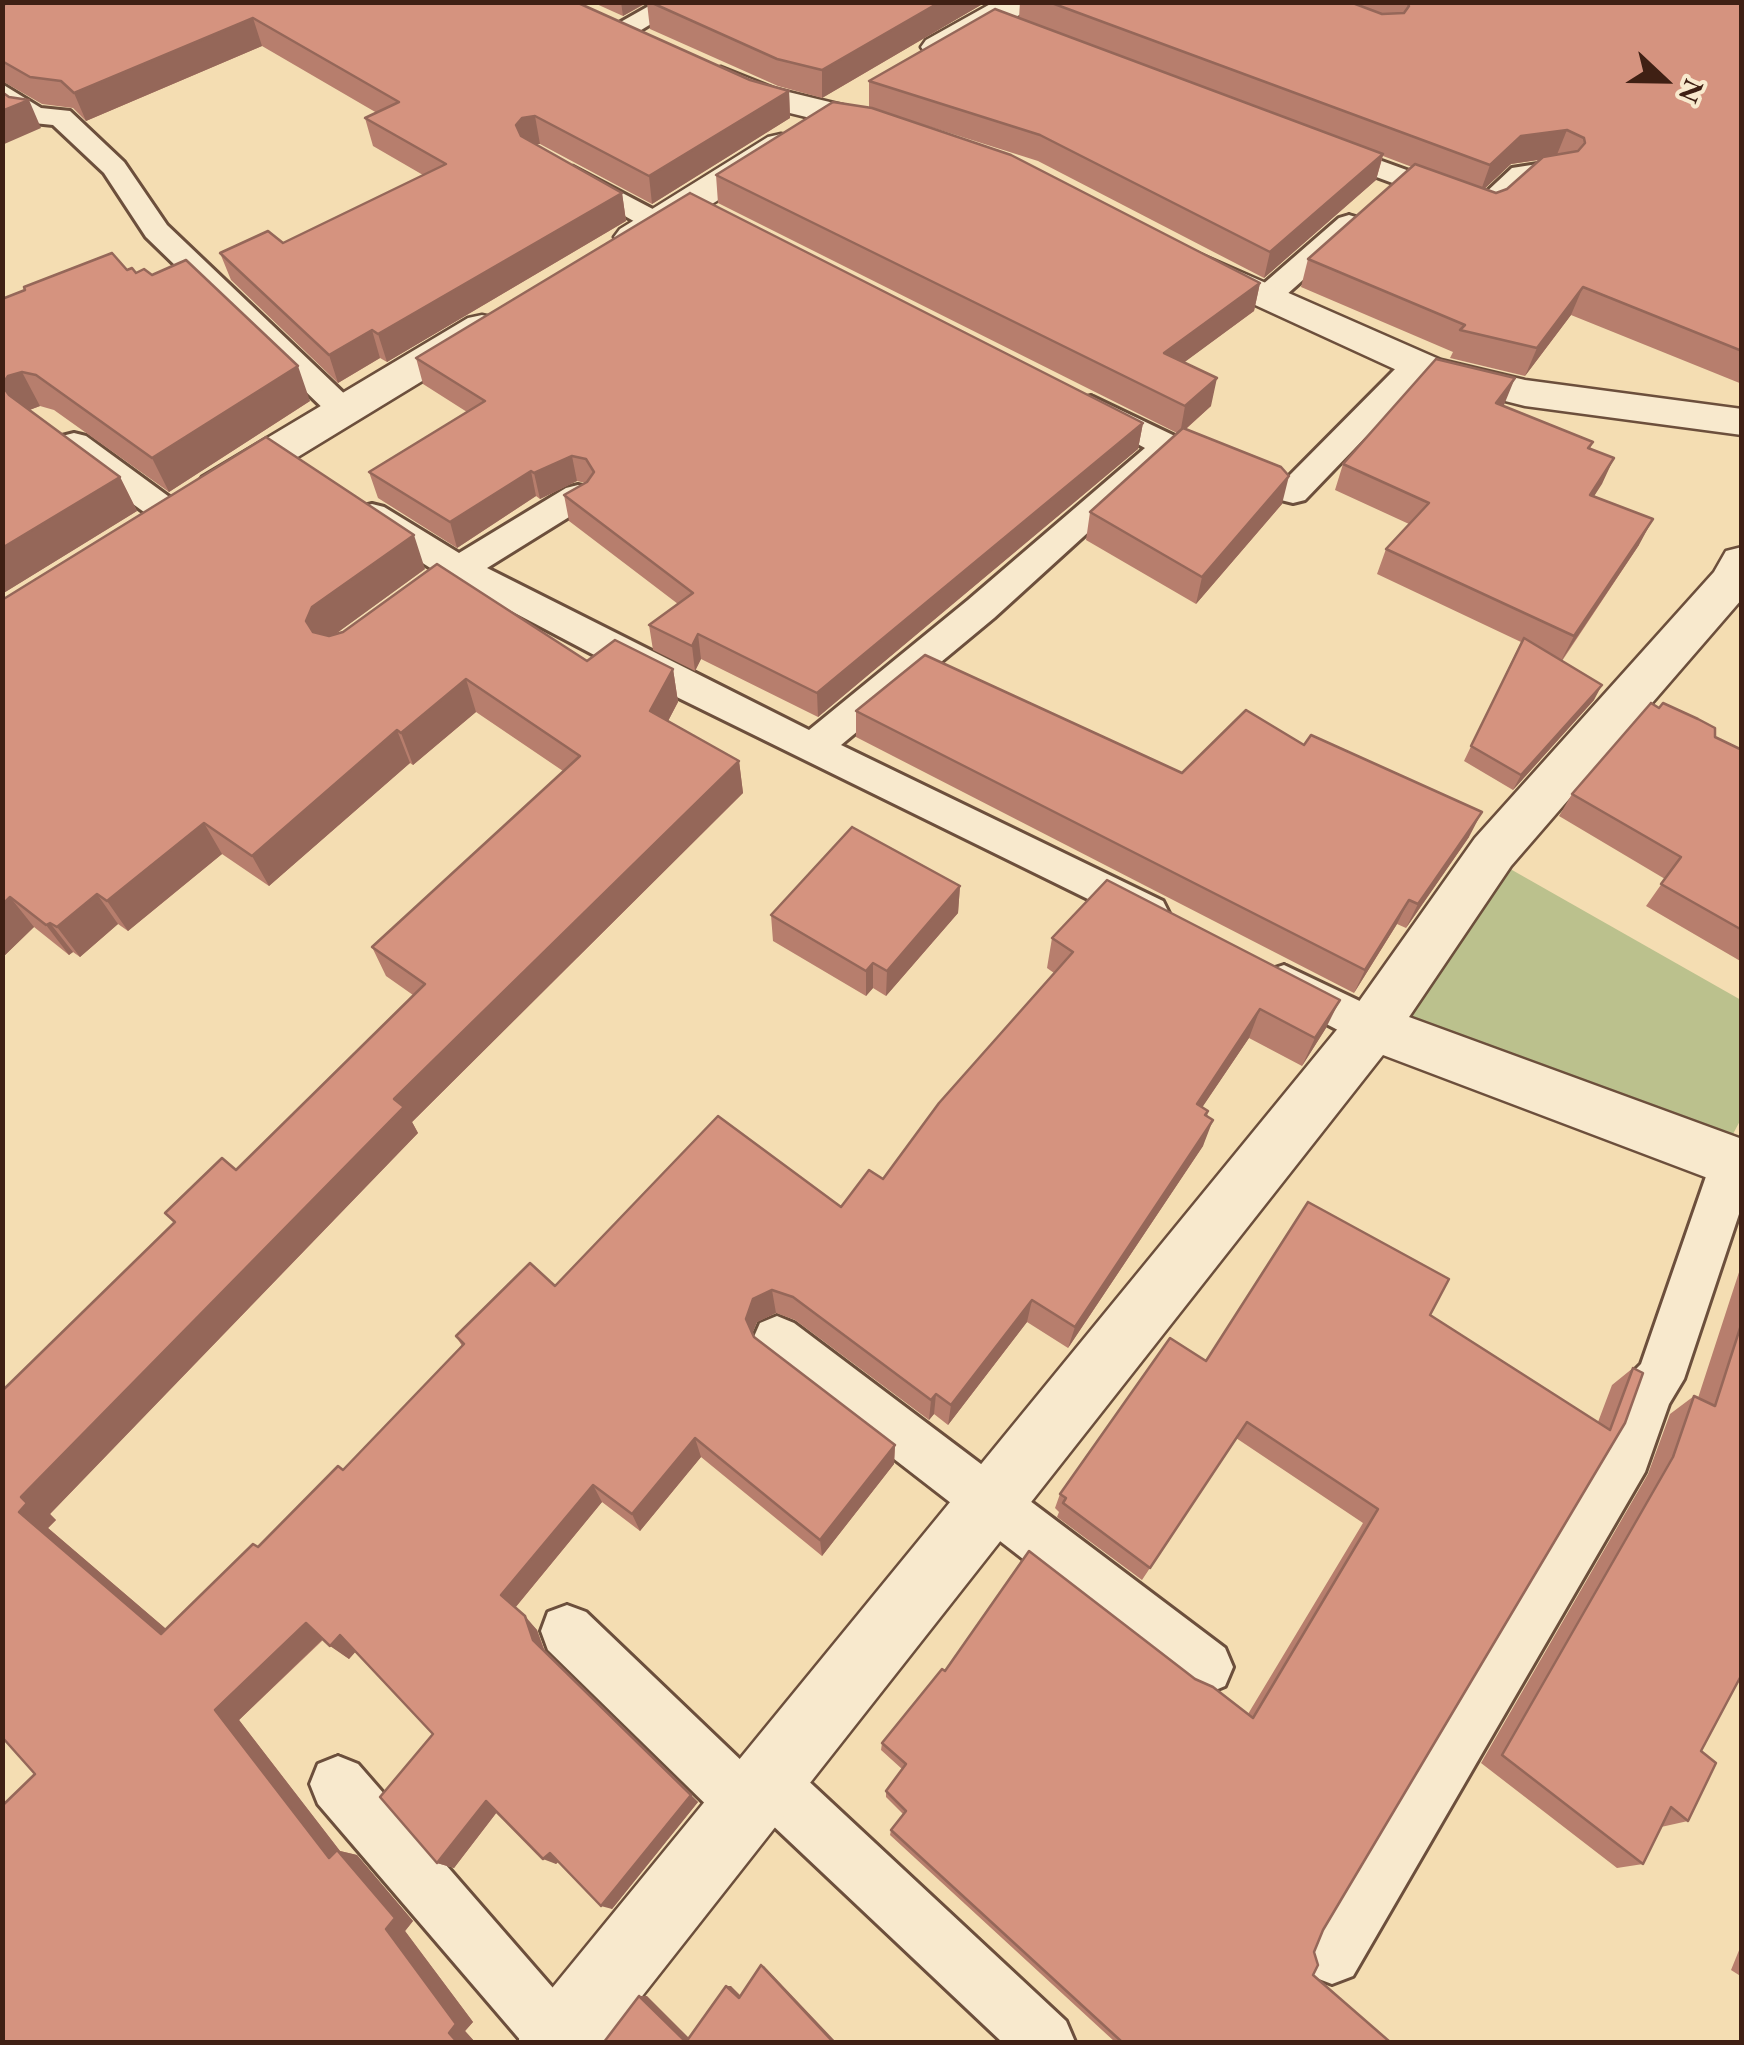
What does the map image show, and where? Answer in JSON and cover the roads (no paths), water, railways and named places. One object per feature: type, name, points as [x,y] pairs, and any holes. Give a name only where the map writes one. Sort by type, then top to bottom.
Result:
[{"type":"street","points":[[586,18],[664,52]]},
{"type":"street","points":[[912,61],[988,20],[1022,18]]},
{"type":"street","points":[[697,67],[765,97],[846,104],[880,123],[934,142]]},
{"type":"street","points":[[608,252],[690,214],[846,104]]},
{"type":"street","points":[[1160,245],[1265,298],[1417,365],[1525,394],[1742,422]]},
{"type":"street","points":[[154,526],[293,460],[343,410],[508,312]]},
{"type":"street","points":[[558,2042],[1372,1027],[1493,852],[1644,704],[1742,562]]},
{"type":"street","points":[[1372,1027],[1737,1163]]},
{"type":"lane","points":[[619,33],[676,2]]},
{"type":"lane","points":[[2,92],[34,116],[60,117],[114,168],[156,231],[343,410]]},
{"type":"lane","points":[[1300,139],[1485,208],[1522,174],[1558,168]]},
{"type":"lane","points":[[555,165],[690,214]]},
{"type":"lane","points":[[1265,298],[1402,178]]},
{"type":"lane","points":[[1293,492],[1417,365]]},
{"type":"lane","points":[[813,747],[981,609],[1167,446],[1064,392]]},
{"type":"lane","points":[[41,420],[154,526]]},
{"type":"lane","points":[[340,492],[417,546],[646,667],[1186,932]]},
{"type":"lane","points":[[415,600],[459,568],[578,496]]},
{"type":"lane","points":[[1253,966],[1372,1027]]},
{"type":"lane","points":[[1332,1955],[1627,1454],[1649,1390],[1660,1378],[1737,1163]]},
{"type":"lane","points":[[777,1339],[1206,1667]]},
{"type":"lane","points":[[568,1632],[1045,2042]]},
{"type":"lane","points":[[338,1784],[558,2042]]}]
